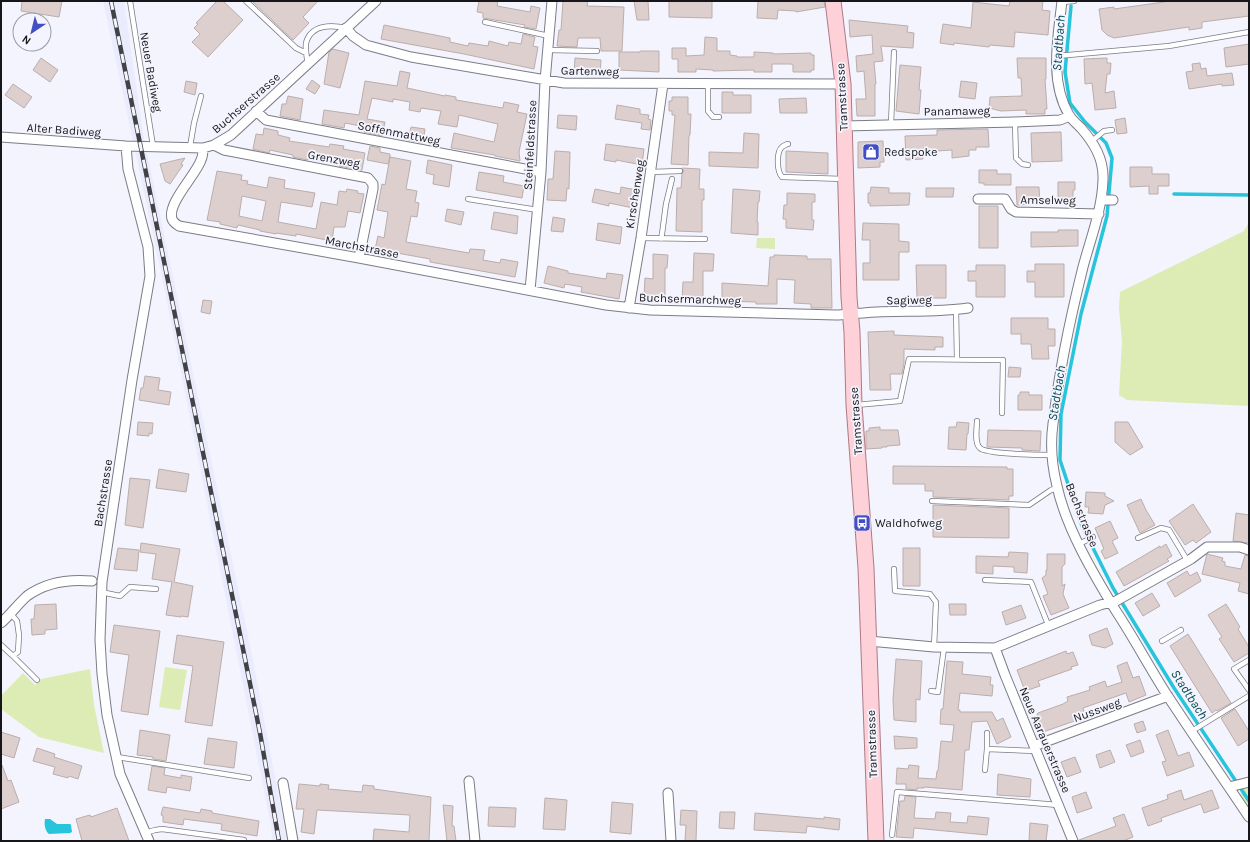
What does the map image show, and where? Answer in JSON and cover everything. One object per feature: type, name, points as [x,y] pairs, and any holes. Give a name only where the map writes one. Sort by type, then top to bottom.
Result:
[{"type":"main road","name":"Tramstrasse","points":[[833,1],[843,84],[850,315],[852,332],[854,405],[866,568],[876,841]]},
{"type":"street","name":"Buchserstrasse","points":[[153,146],[203,148],[214,145],[231,135],[376,1]]},
{"type":"street","name":"Steinfeldstrasse","points":[[530,290],[541,172],[545,81],[552,1]]},
{"type":"street","name":"Bachstrasse","points":[[1062,2],[1064,55],[1057,72],[1059,85],[1063,101],[1070,116],[1094,139],[1102,165],[1107,200],[1099,214],[1085,260],[1061,366],[1052,427],[1052,455],[1057,488],[1079,544],[1116,600],[1168,696],[1194,730],[1249,817]]},
{"type":"street","name":"Gartenweg","points":[[346,28],[353,36],[366,45],[411,57],[545,81],[564,83],[663,84],[843,84]]},
{"type":"street","name":"Kirschenweg","points":[[629,308],[641,238],[663,84]]},
{"type":"street","name":"Soffenmattweg","points":[[256,111],[266,120],[541,172]]},
{"type":"street","name":"Panamaweg","points":[[844,126],[1015,122],[1060,120],[1070,116]]},
{"type":"street","name":"Alter Badiweg","points":[[1,137],[126,146],[153,146]]},
{"type":"street","name":"Grenzweg","points":[[214,145],[231,152],[368,178],[373,184],[373,189],[359,258]]},
{"type":"street","name":"Bachstrasse","points":[[126,146],[128,169],[148,247],[150,276],[132,380],[101,592],[100,640],[107,715],[117,757],[124,785],[147,837]]},
{"type":"street","name":"Marchstrasse","points":[[203,148],[202,159],[183,188],[171,212],[173,220],[178,226],[530,290]]},
{"type":"street","name":"Amselweg","points":[[978,199],[1005,199],[1011,209],[1016,212],[1099,214]]},
{"type":"street","name":"Buchsermarchweg","points":[[530,290],[606,305],[650,310],[850,315]]},
{"type":"street","name":"Sagiweg","points":[[850,315],[863,313],[956,310],[968,308]]},
{"type":"street","points":[[869,640],[939,647],[995,648],[1116,600],[1207,547],[1240,547],[1249,550]]},
{"type":"street","points":[[1,623],[27,597],[44,586],[68,580],[92,581]]},
{"type":"street","name":"Neue Aarauerstrasse","points":[[995,648],[1073,841]]},
{"type":"street","name":"Nussweg","points":[[1035,748],[1168,696]]},
{"type":"street","points":[[469,781],[474,841]]},
{"type":"street","points":[[1229,787],[1248,782]]},
{"type":"street","points":[[283,783],[293,841]]},
{"type":"street","points":[[668,793],[671,841]]},
{"type":"lane","name":"Neuer Badiweg","points":[[130,1],[153,146]]},
{"type":"lane","points":[[246,1],[296,48],[306,53]]},
{"type":"lane","points":[[1062,2],[1074,1]]},
{"type":"lane","points":[[485,22],[549,36]]},
{"type":"lane","points":[[308,64],[306,43],[314,31],[324,26],[346,28]]},
{"type":"lane","points":[[1064,55],[1169,46],[1249,32]]},
{"type":"lane","points":[[548,50],[597,51]]},
{"type":"lane","points":[[891,124],[894,52]]},
{"type":"lane","points":[[708,84],[708,111],[713,117],[719,117]]},
{"type":"lane","points":[[190,147],[201,96]]},
{"type":"lane","points":[[1015,122],[1016,158],[1022,164],[1028,165]]},
{"type":"lane","points":[[1094,139],[1104,132],[1112,130]]},
{"type":"lane","points":[[788,144],[782,146],[779,152],[779,171],[782,177],[846,179]]},
{"type":"lane","points":[[651,172],[680,172]]},
{"type":"lane","points":[[661,239],[666,204],[672,180]]},
{"type":"lane","points":[[468,199],[538,210]]},
{"type":"lane","points":[[641,238],[705,239]]},
{"type":"lane","points":[[956,310],[957,359]]},
{"type":"lane","points":[[854,405],[900,401],[909,359],[1004,360],[1002,413]]},
{"type":"lane","points":[[977,421],[976,442],[979,448],[985,451],[1052,455]]},
{"type":"lane","points":[[932,501],[1029,505],[1051,490],[1057,488]]},
{"type":"lane","points":[[1138,538],[1161,528],[1169,530],[1187,560]]},
{"type":"lane","points":[[1079,544],[1093,537]]},
{"type":"lane","points":[[894,569],[895,591],[930,594],[936,602],[939,647],[938,692],[931,691]]},
{"type":"lane","points":[[985,580],[1031,582],[1049,626]]},
{"type":"lane","points":[[101,592],[120,596],[130,587],[156,589]]},
{"type":"lane","points":[[10,614],[17,621],[19,635],[18,652],[13,656]]},
{"type":"lane","points":[[1162,641],[1181,630]]},
{"type":"lane","points":[[1,644],[37,680]]},
{"type":"lane","points":[[1249,660],[1234,669],[1249,690]]},
{"type":"lane","points":[[1194,730],[1249,696]]},
{"type":"lane","points":[[985,770],[987,733]]},
{"type":"lane","points":[[987,749],[1035,748]]},
{"type":"lane","points":[[117,757],[249,778]]},
{"type":"lane","points":[[892,835],[897,792],[1059,805]]},
{"type":"lane","points":[[147,837],[155,830],[162,829],[244,840]]},
{"type":"shaded area","points":[[103,1],[124,1],[143,133],[253,660],[287,841],[272,841],[271,826],[162,277]]},
{"type":"green space","points":[[1249,222],[1249,406],[1127,400],[1119,395],[1122,342],[1119,308],[1120,292],[1244,231]]},
{"type":"green space","points":[[757,238],[775,238],[775,249],[756,248]]},
{"type":"green space","points":[[165,667],[187,670],[180,710],[159,707]]},
{"type":"green space","points":[[90,669],[94,705],[104,753],[39,737],[1,709],[1,696],[23,673],[35,685],[41,679]]},
{"type":"green space","points":[[1245,788],[1249,788],[1249,809],[1240,794]]},
{"type":"water","points":[[45,819],[50,819],[57,824],[70,824],[72,832],[49,834],[45,827]]},
{"type":"building","points":[[22,1],[62,1],[59,17],[52,16],[52,12],[21,11]]},
{"type":"building","points":[[217,1],[223,1],[243,20],[208,57],[192,42],[200,34],[194,28],[198,24],[196,23]]},
{"type":"building","points":[[252,1],[318,1],[303,17],[309,23],[293,40]]},
{"type":"building","points":[[479,1],[498,1],[497,6],[530,12],[531,6],[540,8],[536,29],[524,27],[525,25],[483,18],[483,13],[477,12]]},
{"type":"building","points":[[563,1],[588,1],[587,6],[624,7],[622,51],[601,51],[600,38],[578,38],[577,47],[557,46],[559,30],[561,30]]},
{"type":"building","points":[[634,1],[648,1],[649,20],[637,20]]},
{"type":"building","points":[[669,1],[712,1],[712,18],[669,17]]},
{"type":"building","points":[[758,1],[824,1],[825,7],[796,12],[778,10],[777,19],[757,18]]},
{"type":"building","points":[[1010,1],[1043,1],[1042,10],[1050,11],[1048,35],[1015,32],[1014,47],[990,45],[989,47],[940,43],[943,24],[971,28],[973,2],[1009,6]]},
{"type":"building","points":[[1171,1],[1249,1],[1249,16],[1202,22],[1202,28],[1189,30],[1189,27],[1114,38],[1107,35],[1102,30],[1099,9],[1114,7],[1114,9]]},
{"type":"building","points":[[849,20],[908,26],[907,32],[914,33],[913,48],[881,46],[883,61],[874,62],[876,84],[875,116],[857,116],[856,99],[866,99],[864,71],[857,72],[856,56],[873,54],[872,35],[850,37]]},
{"type":"building","points":[[384,25],[450,38],[450,42],[468,46],[469,43],[488,46],[489,41],[508,46],[509,42],[521,44],[523,34],[535,37],[533,46],[538,47],[534,69],[464,54],[381,39]]},
{"type":"building","points":[[705,37],[717,38],[717,51],[730,51],[730,55],[737,57],[754,57],[754,52],[773,54],[811,53],[811,55],[814,55],[814,70],[811,70],[811,72],[793,72],[793,65],[791,64],[772,64],[772,72],[754,72],[754,70],[713,71],[696,69],[696,72],[678,72],[678,59],[672,59],[672,48],[686,48],[686,56],[704,55]]},
{"type":"building","points":[[1249,44],[1249,64],[1226,67],[1224,48]]},
{"type":"building","points":[[333,49],[349,53],[340,88],[324,84],[329,52]]},
{"type":"building","points":[[659,51],[659,72],[619,70],[619,52]]},
{"type":"building","points":[[41,58],[58,70],[50,82],[33,70]]},
{"type":"building","points":[[575,58],[601,60],[600,75],[574,73]]},
{"type":"building","points":[[1017,58],[1046,58],[1045,79],[1047,109],[1045,109],[1045,114],[1026,114],[1026,110],[1001,111],[989,108],[990,97],[1022,96],[1021,78],[1018,78]]},
{"type":"building","points":[[1107,58],[1107,63],[1111,63],[1110,74],[1107,74],[1105,93],[1114,91],[1116,108],[1095,110],[1092,83],[1085,84],[1084,59]]},
{"type":"building","points":[[1200,63],[1201,69],[1206,68],[1207,76],[1232,73],[1234,85],[1222,86],[1222,84],[1189,89],[1186,72],[1193,71],[1192,64]]},
{"type":"building","points":[[900,65],[921,67],[919,114],[896,111]]},
{"type":"building","points":[[400,71],[410,73],[407,88],[456,97],[456,100],[503,108],[504,102],[519,105],[517,112],[527,114],[519,152],[520,161],[495,155],[451,148],[454,133],[494,142],[498,124],[459,115],[457,127],[438,124],[441,111],[421,108],[420,112],[409,110],[410,102],[393,99],[393,102],[372,98],[367,119],[385,122],[382,136],[364,132],[365,127],[345,123],[344,128],[322,124],[324,110],[359,115],[365,81],[397,86]]},
{"type":"building","points":[[312,80],[320,86],[315,94],[306,89]]},
{"type":"building","points":[[186,81],[197,83],[195,95],[184,92]]},
{"type":"building","points":[[961,81],[977,83],[975,99],[959,97]]},
{"type":"building","points":[[13,84],[32,97],[24,108],[5,95]]},
{"type":"building","points":[[722,92],[733,92],[733,95],[751,95],[751,113],[722,113]]},
{"type":"building","points":[[288,96],[303,99],[300,120],[280,116],[282,104],[286,104]]},
{"type":"building","points":[[672,97],[688,97],[688,114],[691,114],[688,165],[671,164],[675,115],[672,115],[672,111],[669,111],[669,101],[672,101]]},
{"type":"building","points":[[806,98],[807,113],[780,113],[779,99]]},
{"type":"building","points":[[617,105],[640,109],[640,114],[649,115],[648,119],[651,120],[650,130],[641,129],[642,123],[615,119]]},
{"type":"building","points":[[558,115],[577,116],[576,130],[557,128]]},
{"type":"building","points":[[1125,118],[1127,133],[1117,134],[1115,120]]},
{"type":"building","points":[[411,127],[425,129],[423,143],[408,140]]},
{"type":"building","points":[[264,128],[278,131],[278,135],[290,138],[289,141],[329,147],[330,144],[344,146],[343,149],[365,153],[362,170],[339,166],[341,159],[320,155],[319,161],[308,160],[270,150],[269,153],[253,149],[256,134],[263,135]]},
{"type":"building","points":[[988,129],[989,147],[976,147],[976,150],[969,150],[969,156],[952,158],[952,150],[922,152],[923,159],[906,160],[905,136],[937,135],[937,130]]},
{"type":"building","points":[[1061,132],[1062,161],[1032,162],[1031,133]]},
{"type":"building","points":[[744,133],[759,134],[758,168],[709,166],[709,152],[743,153]]},
{"type":"building","name":"Redspoke","points":[[883,141],[884,162],[880,162],[880,167],[858,168],[858,142]]},
{"type":"building","points":[[606,144],[644,149],[642,165],[616,160],[616,162],[604,160]]},
{"type":"building","points":[[370,146],[380,148],[380,152],[390,154],[388,164],[367,160]]},
{"type":"building","points":[[555,151],[570,152],[569,189],[567,188],[566,201],[547,200],[548,179],[553,179]]},
{"type":"building","points":[[786,151],[828,153],[828,174],[786,172]]},
{"type":"building","points":[[390,157],[411,161],[406,189],[417,191],[415,202],[419,203],[417,217],[411,216],[406,242],[469,253],[470,249],[485,250],[483,260],[500,263],[501,259],[518,262],[515,277],[430,262],[430,259],[375,249],[378,236],[384,238],[388,212],[377,210],[382,184],[385,185]]},
{"type":"building","points":[[185,158],[181,164],[183,165],[170,184],[165,181],[160,164]]},
{"type":"building","points":[[428,160],[452,165],[449,187],[433,184],[434,175],[426,173]]},
{"type":"building","points":[[1130,167],[1152,167],[1152,174],[1169,174],[1169,186],[1158,186],[1158,194],[1149,194],[1149,186],[1130,187]]},
{"type":"building","points":[[682,168],[700,169],[699,189],[704,189],[704,200],[702,200],[702,232],[676,231],[677,188],[681,188],[682,174],[684,171]]},
{"type":"building","points":[[979,170],[997,170],[997,174],[1011,174],[1011,185],[984,185],[984,183],[979,183]]},
{"type":"building","points":[[217,171],[242,175],[241,180],[248,181],[247,184],[267,188],[269,177],[285,180],[284,188],[315,193],[312,207],[281,202],[278,222],[316,229],[321,202],[337,205],[339,191],[346,192],[347,189],[364,194],[360,213],[348,211],[345,227],[334,227],[332,241],[296,234],[296,236],[276,234],[238,225],[237,228],[220,224],[220,222],[207,220]],"holes":[[[242,196],[266,201],[262,221],[239,216]]]},
{"type":"building","points":[[479,172],[504,176],[503,182],[524,186],[522,198],[476,190]]},
{"type":"building","points":[[1058,182],[1075,182],[1075,190],[1073,190],[1073,203],[1058,203]]},
{"type":"building","points":[[621,187],[637,190],[633,208],[609,203],[609,206],[592,202],[595,189],[620,194]]},
{"type":"building","points":[[871,187],[889,188],[889,193],[910,193],[909,205],[870,206],[870,203],[868,203],[868,193],[870,193]]},
{"type":"building","points":[[1016,187],[1039,187],[1040,204],[1017,205]]},
{"type":"building","points":[[926,188],[954,188],[953,197],[926,197]]},
{"type":"building","points":[[733,189],[760,191],[757,222],[758,235],[731,233]]},
{"type":"building","points":[[787,193],[815,194],[815,202],[812,202],[812,220],[814,220],[813,230],[786,228],[786,219],[783,219],[784,205],[787,205]]},
{"type":"building","points":[[979,206],[998,206],[998,248],[979,248]]},
{"type":"building","points":[[447,209],[464,212],[461,225],[445,221]]},
{"type":"building","points":[[494,212],[518,216],[517,234],[491,229]]},
{"type":"building","points":[[553,217],[565,219],[563,232],[551,231]]},
{"type":"building","points":[[598,223],[622,227],[620,244],[596,240]]},
{"type":"building","points":[[863,223],[899,224],[899,241],[909,242],[909,252],[899,252],[899,280],[863,280],[863,263],[870,263],[870,240],[862,240]]},
{"type":"building","points":[[1058,230],[1078,230],[1078,246],[1031,247],[1031,232],[1058,232]]},
{"type":"building","points":[[694,253],[714,254],[713,271],[703,271],[703,300],[682,300],[683,282],[693,282]]},
{"type":"building","points":[[653,254],[668,255],[667,268],[665,268],[665,296],[644,296],[645,278],[653,279]]},
{"type":"building","points":[[774,255],[807,256],[807,259],[831,259],[832,308],[811,308],[811,304],[794,303],[795,280],[777,279],[777,304],[722,301],[722,283],[768,286],[770,257],[774,257]]},
{"type":"building","points":[[1035,264],[1064,264],[1064,297],[1035,297],[1035,282],[1027,282],[1027,271],[1035,271]]},
{"type":"building","points":[[916,265],[946,265],[946,298],[917,298]]},
{"type":"building","points":[[976,265],[1005,265],[1005,297],[976,297],[976,281],[968,281],[968,271],[976,271]]},
{"type":"building","points":[[548,266],[568,271],[568,273],[606,279],[607,273],[623,275],[619,299],[581,292],[582,287],[565,284],[564,288],[544,283]]},
{"type":"building","points":[[203,300],[212,301],[210,314],[201,312]]},
{"type":"building","points":[[1011,318],[1048,318],[1048,329],[1055,329],[1055,346],[1048,346],[1049,359],[1032,359],[1031,344],[1021,344],[1021,334],[1011,334]]},
{"type":"building","points":[[894,331],[894,335],[943,337],[943,347],[935,347],[935,350],[904,349],[902,374],[890,374],[891,390],[870,390],[868,332]]},
{"type":"building","points":[[1009,367],[1021,368],[1020,377],[1008,377]]},
{"type":"building","points":[[145,376],[160,378],[158,390],[171,392],[169,405],[139,400]]},
{"type":"building","points":[[1020,392],[1029,392],[1029,395],[1042,395],[1042,410],[1018,410],[1018,395],[1020,395]]},
{"type":"building","points":[[138,422],[153,423],[152,434],[149,433],[149,436],[137,435]]},
{"type":"building","points":[[957,422],[969,423],[966,450],[948,449],[949,427],[956,427]]},
{"type":"building","points":[[1115,422],[1128,422],[1143,447],[1130,455],[1115,442]]},
{"type":"building","points":[[880,427],[880,430],[898,430],[900,445],[866,449],[866,431],[869,431],[869,428]]},
{"type":"building","points":[[988,430],[1041,431],[1040,451],[1022,450],[1022,448],[987,447]]},
{"type":"building","points":[[893,466],[1007,467],[1007,469],[1013,469],[1013,496],[1009,496],[1009,500],[933,497],[933,491],[925,491],[925,484],[893,484]]},
{"type":"building","points":[[159,469],[189,474],[186,492],[156,488]]},
{"type":"building","points":[[130,478],[150,480],[143,528],[125,525]]},
{"type":"building","points":[[1086,492],[1105,493],[1105,496],[1114,501],[1105,505],[1103,514],[1088,513],[1089,507],[1085,507]]},
{"type":"building","points":[[1141,499],[1155,525],[1140,533],[1127,505]]},
{"type":"building","points":[[1193,504],[1211,532],[1196,543],[1193,540],[1185,545],[1169,521]]},
{"type":"building","points":[[933,505],[1009,508],[1009,538],[933,537]]},
{"type":"building","points":[[1236,513],[1249,515],[1249,543],[1233,541]]},
{"type":"building","points":[[1110,521],[1118,538],[1112,541],[1118,553],[1105,559],[1101,551],[1104,549],[1095,528]]},
{"type":"building","points":[[141,543],[180,549],[174,582],[193,586],[188,617],[166,615],[172,582],[152,579],[156,554],[140,552]]},
{"type":"building","points":[[1166,544],[1172,556],[1167,559],[1169,561],[1124,586],[1116,572]]},
{"type":"building","points":[[118,548],[139,550],[137,571],[114,569]]},
{"type":"building","points":[[903,548],[920,548],[920,586],[903,586]]},
{"type":"building","points":[[1009,552],[1028,553],[1027,573],[1014,572],[1014,567],[993,566],[993,574],[976,573],[976,556],[1008,557]]},
{"type":"building","points":[[1047,554],[1065,554],[1065,564],[1062,567],[1062,586],[1065,584],[1063,594],[1069,608],[1051,615],[1043,596],[1048,594],[1042,578],[1046,575]]},
{"type":"building","points":[[1207,554],[1223,558],[1222,561],[1225,562],[1225,566],[1241,569],[1245,555],[1249,556],[1249,594],[1238,591],[1240,583],[1202,574]]},
{"type":"building","points":[[1187,571],[1190,576],[1197,572],[1201,581],[1175,597],[1167,583]]},
{"type":"building","points":[[1152,593],[1160,606],[1143,616],[1135,603]]},
{"type":"building","points":[[56,604],[57,629],[45,630],[45,634],[32,635],[31,619],[34,619],[35,605]]},
{"type":"building","points":[[949,604],[966,604],[966,615],[950,615]]},
{"type":"building","points":[[1226,604],[1240,627],[1238,629],[1249,647],[1249,653],[1234,662],[1219,639],[1222,637],[1208,615]]},
{"type":"building","points":[[1021,605],[1026,618],[1006,625],[1002,612]]},
{"type":"building","points":[[114,625],[160,631],[148,715],[121,711],[129,655],[110,652]]},
{"type":"building","points":[[1107,628],[1113,644],[1105,648],[1092,645],[1089,635]]},
{"type":"building","points":[[1188,634],[1231,703],[1212,713],[1170,646]]},
{"type":"building","points":[[177,635],[224,642],[212,726],[185,722],[193,666],[173,663]]},
{"type":"building","points":[[1066,651],[1067,654],[1073,652],[1078,665],[1071,667],[1072,669],[1038,681],[1040,686],[1025,691],[1017,670]]},
{"type":"building","points":[[896,659],[922,661],[920,700],[916,699],[916,722],[894,720],[893,700]]},
{"type":"building","points":[[947,661],[963,662],[962,674],[991,677],[990,685],[993,685],[992,696],[960,693],[958,710],[960,710],[960,712],[992,712],[997,721],[1003,718],[1011,737],[997,744],[987,721],[972,722],[969,750],[965,750],[962,790],[924,787],[917,788],[917,790],[906,789],[906,784],[896,784],[897,768],[908,769],[909,765],[919,766],[918,778],[936,779],[941,741],[952,742],[954,725],[940,724],[941,709],[943,709]]},
{"type":"building","points":[[1127,662],[1133,678],[1139,676],[1146,695],[1129,702],[1126,693],[1083,708],[1086,717],[1043,732],[1037,714],[1038,713],[1063,704],[1068,701],[1067,697],[1090,690],[1089,687],[1105,681],[1107,687],[1122,682],[1117,666]]},
{"type":"building","points":[[1235,709],[1249,731],[1249,739],[1238,746],[1221,718]]},
{"type":"building","points":[[1143,721],[1146,730],[1137,733],[1134,724]]},
{"type":"building","points":[[140,730],[170,735],[166,761],[153,759],[153,757],[137,755]]},
{"type":"building","points":[[1168,730],[1178,756],[1189,752],[1194,766],[1167,776],[1162,762],[1166,761],[1156,735]]},
{"type":"building","points":[[1,732],[20,738],[14,758],[1,754]]},
{"type":"building","points":[[894,736],[917,738],[917,748],[895,749]]},
{"type":"building","points":[[208,738],[237,742],[234,768],[204,764]]},
{"type":"building","points":[[1140,740],[1144,752],[1131,757],[1126,745]]},
{"type":"building","points":[[37,748],[55,754],[54,757],[82,766],[78,779],[53,774],[55,767],[33,761]]},
{"type":"building","points":[[1110,750],[1115,762],[1100,768],[1096,755]]},
{"type":"building","points":[[1075,757],[1081,772],[1067,777],[1061,762]]},
{"type":"building","points":[[1,765],[8,781],[11,780],[19,802],[1,809]]},
{"type":"building","points":[[152,766],[165,768],[164,775],[181,778],[181,775],[192,777],[190,791],[167,787],[166,793],[148,790]]},
{"type":"building","points":[[998,774],[1031,779],[1030,797],[997,795]]},
{"type":"building","points":[[299,784],[320,786],[320,784],[329,785],[328,789],[362,792],[363,785],[374,786],[374,789],[431,797],[429,841],[373,841],[374,829],[409,832],[410,815],[317,810],[314,834],[301,832],[304,809],[296,809]]},
{"type":"building","points":[[1181,790],[1184,800],[1212,790],[1219,808],[1204,813],[1201,804],[1161,818],[1162,821],[1148,826],[1142,808],[1168,799],[1167,795]]},
{"type":"building","points":[[1086,792],[1092,808],[1077,813],[1072,797]]},
{"type":"building","points":[[905,796],[916,797],[914,818],[935,819],[936,812],[951,813],[950,822],[967,823],[968,816],[989,818],[987,835],[914,828],[913,838],[896,837],[900,801],[904,801]]},
{"type":"building","points":[[545,798],[567,800],[565,830],[543,829]]},
{"type":"building","points":[[612,802],[633,804],[631,834],[610,832]]},
{"type":"building","points":[[443,805],[453,806],[452,826],[454,826],[456,841],[447,841]]},
{"type":"building","points":[[163,807],[200,813],[201,809],[212,811],[212,813],[259,821],[257,836],[221,830],[222,824],[184,819],[183,825],[163,822],[163,816],[161,815]]},
{"type":"building","points":[[489,807],[516,808],[515,827],[488,826]]},
{"type":"building","points":[[117,808],[129,841],[82,841],[76,819],[90,815],[91,817]]},
{"type":"building","points":[[681,810],[697,811],[696,841],[685,841],[686,825],[680,825]]},
{"type":"building","points":[[720,812],[735,812],[734,829],[719,828]]},
{"type":"building","points":[[755,813],[840,819],[839,830],[807,826],[806,833],[754,830]]},
{"type":"building","points":[[1124,814],[1133,837],[1123,841],[1079,841],[1116,826],[1113,818]]},
{"type":"building","points":[[1030,823],[1048,825],[1046,841],[1029,841]]},
{"type":"waterway","name":"Stadtbach","points":[[1071,6],[1065,72],[1070,103],[1085,122],[1106,143],[1112,158],[1107,216],[1081,314],[1061,414],[1060,460],[1082,526],[1113,588],[1174,688],[1249,801]]},
{"type":"waterway","points":[[1174,194],[1249,195]]},
{"type":"railway","points":[[111,1],[260,733],[279,841]]},
{"type":"place","name":"Redspoke","points":[[871,152]]},
{"type":"place","name":"Waldhofweg","points":[[862,523]]}]
